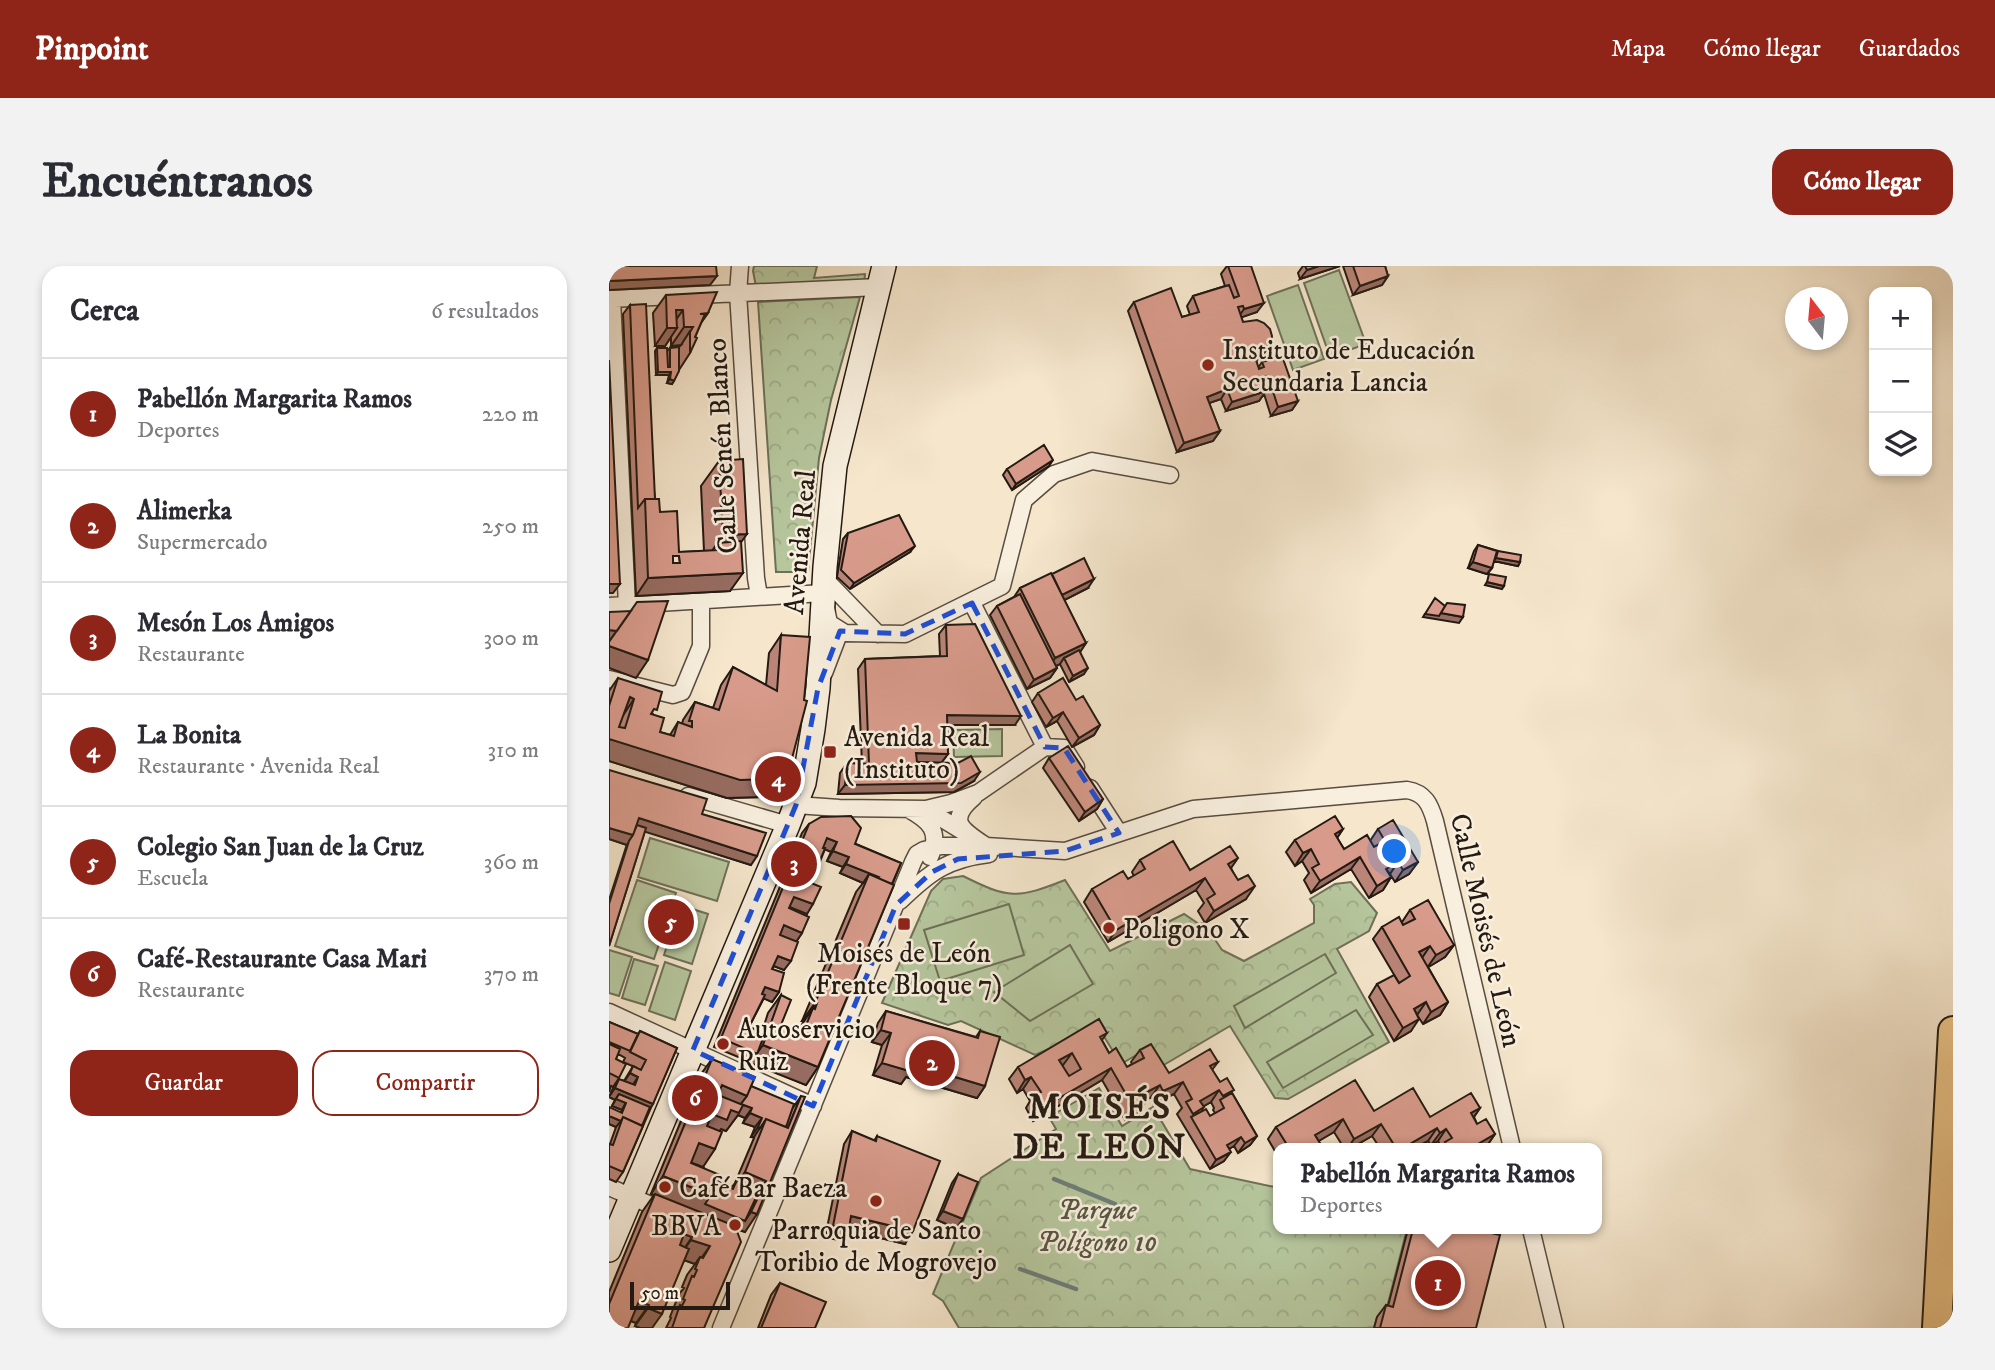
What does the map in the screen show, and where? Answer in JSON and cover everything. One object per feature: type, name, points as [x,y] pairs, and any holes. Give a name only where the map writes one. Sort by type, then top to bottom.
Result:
[{"type":"highway","points":[[1937,1328],[1953,1031]]},
{"type":"main road","name":"Avenida Real","points":[[609,1250],[804,783],[818,688],[835,466],[882,276]]},
{"type":"street","name":"Calle Senén Blanco","points":[[740,266],[738,293],[755,578],[759,596]]},
{"type":"street","points":[[627,605],[611,299],[738,293],[882,276]]},
{"type":"street","points":[[824,585],[829,623],[840,631],[905,634],[1002,586],[1024,500],[1054,474],[1092,461],[1170,475]]},
{"type":"street","points":[[609,606],[759,596],[824,585]]},
{"type":"street","points":[[824,585],[878,634]]},
{"type":"street","points":[[609,679],[673,695],[682,692],[701,646],[701,600]]},
{"type":"street","points":[[972,603],[1045,747]]},
{"type":"street","points":[[818,688],[840,631]]},
{"type":"street","points":[[962,831],[959,814],[962,807],[1045,747],[1064,748],[1119,833]]},
{"type":"street","points":[[670,790],[792,815],[926,809],[978,793]]},
{"type":"street","name":"Calle Moisés de León","points":[[721,1328],[746,1245],[813,1106],[917,854],[934,847],[986,845],[1024,850],[1065,850],[1193,809],[1415,791],[1427,799],[1435,821],[1511,1143]]},
{"type":"street","points":[[907,808],[924,817],[930,824],[934,847]]},
{"type":"street","name":"Calle Moisés de León","points":[[926,809],[986,845]]},
{"type":"street","name":"Calle Moisés de León","points":[[915,887],[934,847]]},
{"type":"street","name":"Calle Moisés de León","points":[[896,906],[932,872],[958,859],[1024,850]]},
{"type":"street","points":[[609,1012],[813,1106]]},
{"type":"street","points":[[609,1187],[676,1216]]},
{"type":"street","points":[[1532,1234],[1555,1328]]},
{"type":"highlighted area","points":[[972,603],[1045,747],[1064,748],[1119,833],[1065,851],[958,859],[932,872],[896,905],[813,1106],[693,1050],[796,805],[818,688],[840,631],[905,634]]},
{"type":"green space","points":[[754,266],[817,266],[814,278],[865,274],[863,294],[758,297]]},
{"type":"green space","points":[[1339,270],[1366,344],[1330,357],[1304,283]]},
{"type":"green space","points":[[1298,285],[1324,359],[1293,370],[1267,296]]},
{"type":"green space","points":[[860,297],[831,400],[819,458],[808,572],[776,572],[758,302]]},
{"type":"green space","points":[[1002,729],[1002,756],[954,757],[953,730]]},
{"type":"green space","points":[[650,838],[729,862],[717,901],[638,877]]},
{"type":"green space","points":[[963,876],[992,889],[1013,894],[1035,891],[1065,880],[1110,951],[1184,914],[1199,924],[1204,923],[1222,950],[1244,961],[1314,923],[1314,905],[1310,899],[1335,884],[1351,882],[1377,913],[1369,931],[1337,949],[1389,1042],[1288,1099],[1275,1098],[1230,1026],[1162,1066],[1150,1047],[1121,1064],[1098,1027],[1035,1055],[961,1021],[948,1025],[882,1003],[931,891],[943,879]]},
{"type":"green space","points":[[637,880],[676,893],[654,959],[615,946]]},
{"type":"green space","points":[[1009,904],[1024,955],[940,981],[924,930]]},
{"type":"green space","points":[[680,905],[708,914],[692,964],[664,955]]},
{"type":"green space","points":[[1070,945],[1093,984],[1030,1021],[994,992]]},
{"type":"green space","points":[[609,950],[632,957],[619,996],[609,993]]},
{"type":"green space","points":[[1325,954],[1336,973],[1245,1028],[1234,1006]]},
{"type":"green space","points":[[634,959],[658,966],[645,1005],[622,998]]},
{"type":"green space","points":[[665,962],[691,971],[675,1020],[649,1011]]},
{"type":"green space","points":[[1356,1010],[1373,1035],[1283,1088],[1267,1062]]},
{"type":"green space","name":"Parque Polígono 10","points":[[1099,1088],[1122,1126],[1153,1107],[1190,1169],[1273,1187],[1273,1234],[1406,1234],[1384,1319],[1377,1318],[1374,1328],[959,1328],[943,1301],[933,1294],[981,1178],[1056,1129],[1049,1117]]},
{"type":"building","points":[[609,266],[716,266],[717,276],[609,281]]},
{"type":"building","points":[[1228,266],[1251,266],[1264,303],[1244,309],[1243,306],[1238,307],[1243,322],[1257,320],[1270,329],[1271,343],[1254,354],[1259,369],[1264,367],[1262,362],[1282,356],[1298,401],[1278,407],[1268,376],[1262,378],[1266,391],[1232,402],[1227,389],[1207,397],[1220,431],[1184,443],[1134,302],[1171,288],[1182,317],[1199,312],[1193,296],[1229,285],[1234,298],[1239,296]]},
{"type":"building","points":[[1353,266],[1385,266],[1388,276],[1360,286]]},
{"type":"building","points":[[717,292],[708,313],[700,314],[705,314],[690,353],[690,332],[693,327],[684,327],[683,310],[676,310],[677,328],[667,328],[666,295]]},
{"type":"building","points":[[646,304],[655,499],[645,499],[638,508],[630,305]]},
{"type":"building","points":[[679,347],[679,371],[674,381],[670,379],[671,372],[658,372],[657,348],[667,348],[670,367],[670,348]]},
{"type":"building","points":[[609,360],[620,584],[609,584]]},
{"type":"building","points":[[1044,445],[1053,460],[1016,484],[1007,469]]},
{"type":"building","points":[[743,459],[747,534],[723,535],[719,461]]},
{"type":"building","points":[[645,499],[659,499],[660,512],[677,511],[679,552],[718,550],[718,543],[741,541],[743,573],[648,578]],"holes":[[[673,556],[679,556],[680,563],[673,563]]]},
{"type":"building","points":[[899,515],[915,546],[854,583],[841,570],[848,533]]},
{"type":"building","points":[[1478,545],[1497,551],[1492,568],[1473,562]]},
{"type":"building","points":[[1498,551],[1521,555],[1520,562],[1496,558]]},
{"type":"building","points":[[1084,558],[1094,579],[1062,595],[1052,574]]},
{"type":"building","points":[[1051,573],[1086,643],[1055,658],[1020,588]]},
{"type":"building","points":[[1489,574],[1506,577],[1504,586],[1487,582]]},
{"type":"building","points":[[1020,594],[1057,668],[1034,680],[997,606]]},
{"type":"building","points":[[1435,598],[1445,606],[1439,616],[1425,614]]},
{"type":"building","points":[[668,601],[648,660],[609,646],[609,642],[637,602]]},
{"type":"building","points":[[1447,603],[1465,605],[1463,617],[1441,613]]},
{"type":"building","points":[[631,611],[617,631],[609,630],[609,612]]},
{"type":"building","points":[[975,624],[1021,716],[947,715],[948,754],[916,753],[917,762],[958,763],[971,756],[980,772],[961,783],[845,785],[847,763],[869,764],[865,659],[947,656],[946,625]]},
{"type":"building","points":[[781,635],[810,637],[804,700],[807,701],[790,766],[777,779],[740,780],[609,739],[609,706],[618,678],[662,692],[657,710],[654,709],[651,714],[664,718],[660,732],[674,736],[678,722],[692,727],[692,721],[689,721],[695,702],[719,710],[733,667],[777,691]],"holes":[[[630,697],[634,699],[625,728],[619,727]]]},
{"type":"building","points":[[1079,650],[1088,668],[1073,676],[1064,658]]},
{"type":"building","points":[[1063,678],[1076,700],[1083,696],[1100,725],[1079,738],[1063,712],[1053,718],[1038,693]]},
{"type":"building","points":[[1068,746],[1103,799],[1085,812],[1049,758]]},
{"type":"building","points":[[609,770],[707,799],[702,814],[766,833],[757,856],[639,818],[633,835],[609,828]]},
{"type":"building","points":[[851,816],[861,828],[855,844],[901,863],[892,884],[846,864],[849,857],[833,851],[837,842],[827,838],[811,883],[821,887],[813,904],[794,897],[789,908],[809,917],[802,933],[784,925],[780,935],[798,942],[791,961],[778,956],[772,969],[784,973],[779,992],[765,987],[762,994],[765,995],[749,1027],[765,1033],[757,1054],[721,1038],[809,824],[821,817]]},
{"type":"building","points":[[1335,816],[1343,829],[1335,834],[1344,849],[1367,835],[1374,847],[1385,841],[1378,829],[1393,820],[1418,862],[1403,870],[1398,862],[1386,869],[1391,877],[1377,886],[1360,857],[1320,881],[1312,868],[1319,864],[1311,849],[1303,853],[1295,840]]},
{"type":"building","points":[[637,825],[646,828],[609,946],[609,904],[629,841]]},
{"type":"building","points":[[1173,841],[1190,870],[1230,846],[1238,858],[1228,864],[1238,880],[1248,875],[1255,886],[1214,911],[1207,899],[1215,894],[1205,878],[1116,930],[1092,889],[1123,871],[1128,879],[1145,869],[1140,860]]},
{"type":"building","points":[[869,874],[894,885],[818,1067],[763,1045],[781,995],[791,1000],[781,1025],[803,1033]]},
{"type":"building","points":[[1428,900],[1454,945],[1436,955],[1430,946],[1419,952],[1448,1002],[1431,1012],[1426,1002],[1414,1009],[1419,1019],[1403,1028],[1377,984],[1394,975],[1399,983],[1410,976],[1382,927],[1399,917],[1403,925],[1415,919],[1410,910]]},
{"type":"building","points":[[886,1011],[978,1038],[980,1031],[1000,1037],[985,1086],[912,1064],[909,1071],[882,1063],[891,1033],[881,1030]]},
{"type":"building","points":[[1099,1019],[1107,1033],[1100,1037],[1109,1053],[1116,1048],[1127,1067],[1144,1058],[1140,1050],[1151,1044],[1169,1073],[1210,1049],[1218,1062],[1210,1066],[1220,1082],[1227,1078],[1234,1090],[1223,1096],[1219,1090],[1200,1101],[1204,1107],[1193,1114],[1186,1102],[1192,1099],[1183,1082],[1163,1091],[1160,1085],[1143,1094],[1147,1100],[1134,1108],[1111,1068],[1042,1108],[1034,1096],[1041,1092],[1031,1077],[1025,1080],[1018,1067]],"holes":[[[1072,1053],[1081,1069],[1069,1076],[1059,1060]]]},
{"type":"building","points":[[609,1022],[638,1034],[630,1051],[609,1042]]},
{"type":"building","points":[[640,1031],[677,1048],[653,1104],[615,1088],[619,1079],[635,1085],[638,1077],[630,1073],[633,1066],[641,1070],[646,1060],[630,1052]]},
{"type":"building","points":[[609,1044],[620,1049],[616,1059],[626,1064],[619,1078],[609,1073]]},
{"type":"building","points":[[712,1059],[755,1077],[747,1096],[722,1085],[718,1095],[743,1105],[739,1113],[731,1110],[727,1120],[712,1114],[707,1126],[722,1132],[715,1149],[699,1143],[691,1163],[720,1175],[711,1195],[663,1176]]},
{"type":"building","points":[[1355,1080],[1374,1111],[1413,1088],[1430,1117],[1471,1093],[1480,1108],[1471,1113],[1477,1124],[1486,1119],[1495,1134],[1480,1143],[1446,1143],[1452,1138],[1446,1129],[1440,1133],[1437,1128],[1412,1143],[1393,1143],[1381,1124],[1354,1139],[1343,1119],[1315,1135],[1320,1143],[1286,1143],[1276,1127]]},
{"type":"building","points":[[751,1086],[794,1104],[786,1127],[766,1119],[760,1128],[758,1127],[762,1118],[750,1113],[752,1108],[741,1104]]},
{"type":"building","points":[[1232,1093],[1257,1136],[1245,1143],[1241,1137],[1227,1145],[1231,1152],[1216,1160],[1191,1117],[1206,1109],[1210,1116],[1224,1108],[1220,1100]]},
{"type":"building","points":[[619,1094],[650,1107],[642,1126],[623,1117],[621,1121],[609,1116],[609,1107],[622,1113],[626,1103],[616,1099]]},
{"type":"building","points":[[801,1096],[805,1097],[757,1214],[751,1212],[766,1181],[745,1172],[766,1119],[788,1128]]},
{"type":"building","points":[[623,1117],[643,1126],[623,1172],[609,1166],[609,1144],[613,1145]]},
{"type":"building","name":"Parroquia de Santo Toribio de Mogrovejo","points":[[852,1131],[876,1141],[877,1136],[940,1161],[913,1231],[851,1216],[849,1228],[833,1226]]},
{"type":"building","points":[[958,1174],[978,1182],[963,1219],[943,1211]]},
{"type":"building","points":[[737,1180],[760,1189],[745,1221],[705,1204],[717,1182],[733,1189]]},
{"type":"building","points":[[655,1194],[735,1226],[741,1242],[704,1328],[672,1328],[700,1257],[703,1258],[710,1246],[691,1240],[692,1237],[684,1234],[680,1245],[689,1249],[662,1314],[639,1301],[628,1328],[609,1328],[609,1304]]},
{"type":"building","points":[[1412,1234],[1500,1235],[1476,1328],[1380,1328],[1386,1305],[1393,1307]]},
{"type":"building","points":[[780,1283],[826,1302],[815,1328],[761,1328]]},
{"type":"waterway","points":[[1054,1179],[1115,1204]]},
{"type":"waterway","points":[[1020,1269],[1076,1289]]},
{"type":"place","name":"Instituto de Educación Secundaria Lancia","points":[[1208,365]]},
{"type":"place","name":"Avenida Real (Instituto)","points":[[830,752]]},
{"type":"place","name":"La Bonita","points":[[778,779]]},
{"type":"place","name":"Mesón Los Amigos","points":[[794,864]]},
{"type":"place","name":"Colegio San Juan de la Cruz","points":[[671,922]]},
{"type":"place","name":"Moisés de León (Frente Bloque 7)","points":[[904,924]]},
{"type":"place","name":"Poligono X","points":[[1109,928]]},
{"type":"place","name":"Autoservicio Ruiz","points":[[723,1044]]},
{"type":"place","name":"Alimerka","points":[[932,1063]]},
{"type":"place","name":"Café-Restaurante Casa Mari","points":[[695,1098]]},
{"type":"place","name":"Café Bar Baeza","points":[[665,1187]]},
{"type":"place","name":"Parroquia de Santo Toribio de Mogrovejo","points":[[876,1201]]},
{"type":"place","name":"BBVA","points":[[735,1225]]},
{"type":"place","name":"Pabellón Margarita Ramos","points":[[1438,1283]]},
{"type":"district","name":"MOISÉS DE LEÓN","points":[[1100,1126]]}]
